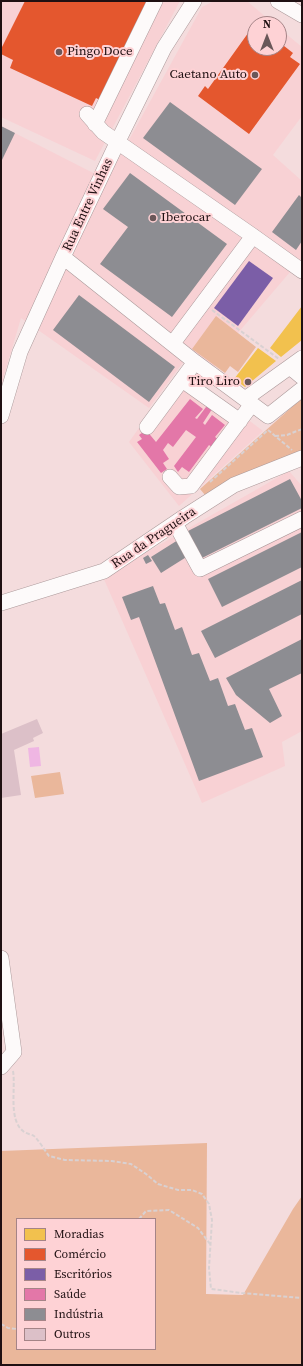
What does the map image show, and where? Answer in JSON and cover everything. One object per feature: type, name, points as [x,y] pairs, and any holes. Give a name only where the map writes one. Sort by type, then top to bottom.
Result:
[{"type":"street","points":[[155,1],[91,119],[103,132],[118,141],[302,271]]},
{"type":"street","name":"Rua Entre Vinhas","points":[[1,416],[20,352],[63,257],[164,48],[194,1]]},
{"type":"street","points":[[278,1],[302,15]]},
{"type":"street","points":[[173,343],[253,236]]},
{"type":"street","points":[[63,257],[195,362],[249,401],[268,423],[302,388]]},
{"type":"street","points":[[170,477],[179,487],[191,486],[240,421],[249,401],[302,358]]},
{"type":"street","points":[[147,427],[195,362]]},
{"type":"street","points":[[290,367],[302,377]]},
{"type":"street","points":[[182,380],[240,421]]},
{"type":"street","name":"Rua da Pragueira","points":[[1,603],[104,571],[234,485],[302,458]]},
{"type":"street","points":[[175,523],[200,569],[302,519]]},
{"type":"street","points":[[1,958],[14,1052],[5,1063]]},
{"type":"path","points":[[203,303],[290,367]]},
{"type":"path","points":[[205,486],[268,423],[275,436],[302,458]]},
{"type":"path","points":[[275,436],[287,435],[302,429]]},
{"type":"path","points":[[5,1063],[13,1073],[13,1104],[17,1122],[23,1132],[36,1136],[49,1156],[65,1160],[112,1161],[131,1164],[158,1184],[178,1190],[192,1190],[202,1194],[209,1204],[212,1220],[209,1268],[211,1289],[302,1298]]},
{"type":"path","points":[[140,1218],[146,1211],[169,1210],[198,1228],[211,1245]]},
{"type":"path","points":[[1,1324],[8,1328],[16,1329]]},
{"type":"shaded area","points":[[1,1],[180,1],[95,161],[1,117]]},
{"type":"shaded area","points":[[214,1],[247,1],[265,16],[247,16],[247,56],[287,56],[287,35],[302,47],[302,116],[273,155],[302,181],[302,258],[238,333],[206,378],[184,361],[149,408],[21,318],[1,386],[1,126],[107,180],[202,7]]},
{"type":"shaded area","points":[[216,316],[256,347],[238,372],[230,366],[225,373],[192,349]]},
{"type":"shaded area","points":[[181,369],[263,431],[179,506],[129,442]]},
{"type":"shaded area","points":[[302,398],[302,452],[205,495],[200,489]]},
{"type":"shaded area","points":[[289,471],[302,486],[302,731],[282,742],[285,766],[202,803],[103,577]]},
{"type":"shaded area","points":[[39,747],[41,766],[30,767],[28,748]]},
{"type":"shaded area","points":[[60,772],[64,794],[35,798],[31,776]]},
{"type":"shaded area","points":[[207,1143],[206,1294],[243,1295],[302,1196],[302,1365],[1,1365],[1,1151]]},
{"type":"building: Moradias","points":[[302,306],[302,340],[281,357],[270,348]]},
{"type":"building: Moradias","points":[[258,348],[276,361],[245,387],[234,379]]},
{"type":"building: Comércio","name":"Pingo Doce","points":[[25,1],[148,1],[100,100],[96,98],[92,106],[10,68],[13,60],[1,54],[1,49]]},
{"type":"building: Comércio","name":"Caetano Auto","points":[[247,35],[247,56],[287,56],[287,48],[293,53],[290,57],[300,64],[249,134],[198,96],[205,86],[208,89]]},
{"type":"building: Escritórios","points":[[249,261],[273,278],[238,326],[214,308]]},
{"type":"building: Saúde","points":[[190,399],[203,409],[195,418],[197,419],[209,403],[214,406],[203,423],[205,425],[212,415],[225,425],[215,437],[219,440],[213,448],[209,445],[189,472],[182,467],[178,472],[174,466],[196,437],[186,430],[173,447],[168,443],[163,450],[169,459],[163,463],[167,469],[161,473],[137,442],[142,439],[139,435],[146,430],[156,442]]},
{"type":"building: Indústria","points":[[170,102],[262,169],[235,205],[143,138]]},
{"type":"building: Indústria","points":[[1,126],[15,133],[2,160],[1,160]]},
{"type":"building: Indústria","points":[[130,173],[227,244],[172,317],[100,264],[128,227],[103,209]]},
{"type":"building: Indústria","points":[[299,195],[302,198],[302,241],[296,250],[272,232]]},
{"type":"building: Indústria","points":[[79,295],[175,367],[149,402],[53,330]]},
{"type":"building: Indústria","points":[[290,479],[302,501],[302,508],[202,558],[188,531]]},
{"type":"building: Indústria","points":[[302,532],[302,567],[222,607],[208,579]]},
{"type":"building: Indústria","points":[[178,540],[188,556],[161,573],[151,557]]},
{"type":"building: Indústria","points":[[148,555],[152,561],[146,564],[143,558]]},
{"type":"building: Indústria","points":[[302,580],[302,614],[215,658],[201,631]]},
{"type":"building: Indústria","points":[[153,586],[160,604],[165,603],[175,630],[182,627],[192,655],[199,653],[210,681],[218,678],[228,706],[235,704],[245,730],[252,728],[263,757],[199,781],[139,617],[131,620],[122,597]]},
{"type":"building: Indústria","points":[[302,639],[302,673],[269,689],[282,716],[270,723],[236,695],[226,678]]},
{"type":"building: Outros","points":[[37,719],[43,733],[33,738],[34,741],[14,750],[21,795],[1,798],[1,734]]},
{"type":"place","name":"Pingo Doce","points":[[59,52]]},
{"type":"place","name":"Caetano Auto","points":[[255,75]]},
{"type":"place","name":"Iberocar","points":[[153,218]]},
{"type":"place","name":"Tiro Liro","points":[[248,382]]}]
